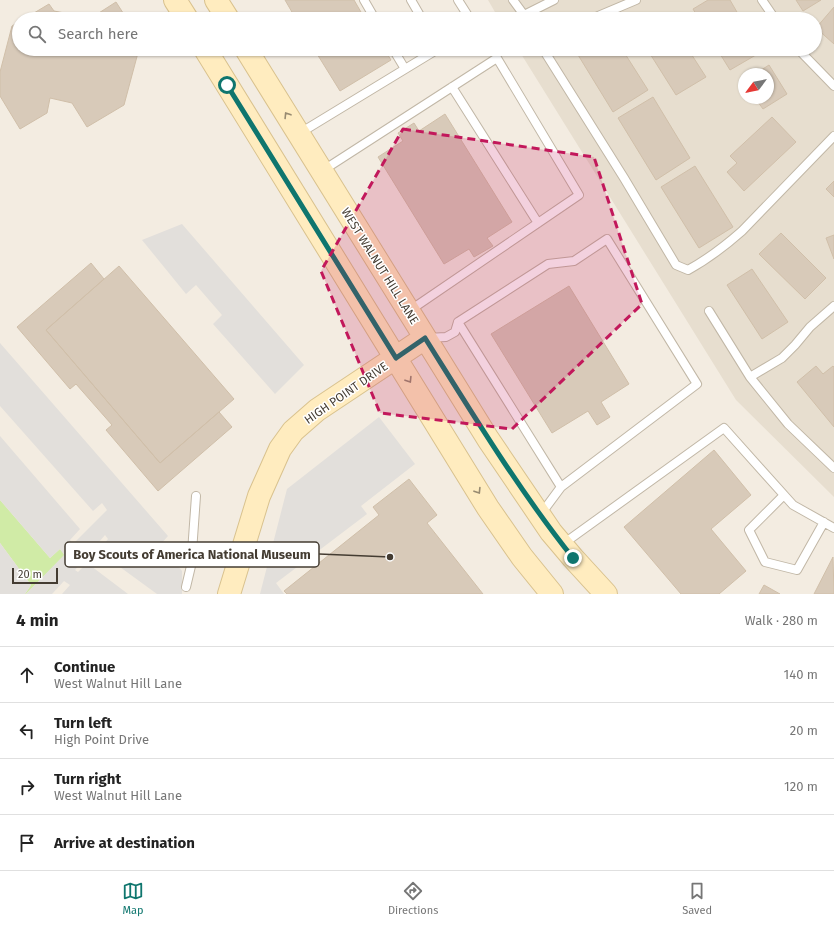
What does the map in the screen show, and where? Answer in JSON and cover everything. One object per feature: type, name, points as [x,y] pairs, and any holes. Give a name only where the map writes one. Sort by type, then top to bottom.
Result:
[{"type":"main road","points":[[175,0],[183,12]]},
{"type":"main road","points":[[216,0],[224,12]]},
{"type":"main road","points":[[209,56],[488,508],[522,557],[552,594]]},
{"type":"main road","name":"WEST WALNUT HILL LANE","points":[[250,56],[488,439],[540,515],[563,545],[606,594]]},
{"type":"main road","name":"HIGH POINT DRIVE","points":[[229,594],[259,496],[280,449],[293,431],[317,410],[425,338]]},
{"type":"lane","points":[[364,0],[371,12]]},
{"type":"lane","points":[[411,0],[418,12]]},
{"type":"lane","points":[[458,0],[466,12]]},
{"type":"lane","points":[[512,0],[522,12]]},
{"type":"lane","points":[[530,12],[554,0]]},
{"type":"lane","points":[[608,12],[636,0]]},
{"type":"lane","points":[[762,0],[770,12]]},
{"type":"lane","points":[[397,56],[405,69]]},
{"type":"lane","points":[[299,134],[426,56]]},
{"type":"lane","points":[[547,56],[676,265],[688,270],[703,262],[742,231],[834,136]]},
{"type":"lane","points":[[805,56],[834,86]]},
{"type":"lane","points":[[322,171],[497,58],[578,195],[408,312]]},
{"type":"lane","points":[[452,87],[538,223]]},
{"type":"lane","points":[[425,338],[446,337],[455,332],[458,322],[548,264],[574,261],[607,239],[697,384],[561,487],[540,515]]},
{"type":"lane","points":[[750,377],[782,358],[810,327],[834,306]]},
{"type":"lane","points":[[708,311],[750,377],[788,424],[834,468]]},
{"type":"lane","points":[[458,322],[561,487]]},
{"type":"lane","points":[[563,545],[724,428],[793,505],[834,528]]},
{"type":"lane","points":[[784,495],[749,530],[765,562],[797,570],[824,522]]},
{"type":"lane","points":[[186,587],[191,566],[196,496]]},
{"type":"highlighted area","points":[[403,129],[594,157],[642,304],[512,429],[380,413],[321,271]]},
{"type":"shaded area","points":[[488,0],[834,0],[834,497],[736,400],[522,56],[822,56],[822,12],[495,12]]},
{"type":"shaded area","points":[[182,224],[304,365],[275,394],[213,324],[222,315],[196,285],[186,294],[142,240]]},
{"type":"shaded area","points":[[0,343],[168,536],[160,545],[182,571],[182,594],[157,594],[98,551],[108,539],[105,535],[75,570],[78,572],[87,563],[128,594],[62,594],[70,585],[64,581],[52,594],[26,594],[64,555],[60,549],[50,558],[0,500],[0,436],[80,529],[70,540],[73,544],[107,510],[102,503],[93,511],[0,406]]},
{"type":"shaded area","points":[[379,417],[415,464],[361,506],[367,514],[276,583],[284,594],[260,594],[287,489]]},
{"type":"shaded area","points":[[0,543],[31,585],[25,594],[0,594]]},
{"type":"green space","points":[[0,500],[50,558],[60,549],[65,555],[26,594],[31,585],[0,543]]},
{"type":"building","points":[[285,0],[354,0],[361,12],[292,12]]},
{"type":"building","points":[[708,0],[730,0],[737,12],[695,12],[693,9]]},
{"type":"building","points":[[796,0],[821,0],[803,11]]},
{"type":"building","points":[[116,2],[122,12],[100,12]]},
{"type":"building","points":[[49,4],[54,11],[59,12],[36,12]]},
{"type":"building","points":[[834,7],[834,44],[822,33],[822,21]]},
{"type":"building","points":[[12,26],[12,56],[137,56],[124,105],[87,127],[72,103],[50,98],[47,113],[20,129],[0,96],[0,72]]},
{"type":"building","points":[[318,56],[388,56],[391,60],[340,91]]},
{"type":"building","points":[[579,56],[626,56],[648,90],[613,112]]},
{"type":"building","points":[[651,56],[692,56],[706,77],[676,95]]},
{"type":"building","points":[[721,56],[754,56],[730,70]]},
{"type":"building","points":[[774,73],[787,94],[774,102]]},
{"type":"building","points":[[653,97],[690,158],[656,180],[618,118]]},
{"type":"building","points":[[759,104],[771,104],[763,109]]},
{"type":"building","points":[[445,114],[512,222],[487,238],[493,246],[474,257],[469,249],[444,264],[378,157],[403,141],[398,133],[414,123],[419,131]]},
{"type":"building","points":[[772,117],[796,142],[744,191],[727,172],[737,163],[730,156]]},
{"type":"building","points":[[695,166],[733,227],[699,248],[661,187]]},
{"type":"building","points":[[834,181],[834,197],[826,189]]},
{"type":"building","points":[[781,233],[826,278],[805,299],[759,254]]},
{"type":"building","points":[[834,235],[834,259],[826,238]]},
{"type":"building","points":[[91,263],[104,279],[46,330],[160,463],[219,412],[232,427],[158,491],[106,430],[112,425],[76,384],[70,389],[17,327]]},
{"type":"building","points":[[119,266],[234,399],[160,463],[46,330]]},
{"type":"building","points":[[752,269],[788,322],[762,339],[727,285]]},
{"type":"building","points":[[569,286],[629,384],[601,402],[610,417],[597,425],[588,411],[552,433],[491,334]]},
{"type":"building","points":[[816,366],[823,374],[833,366],[834,367],[834,427],[797,382]]},
{"type":"building","points":[[714,450],[751,495],[711,529],[746,571],[719,594],[681,594],[624,527]]},
{"type":"building","points":[[409,479],[437,515],[427,523],[483,594],[287,594],[284,591],[379,515],[373,507]]},
{"type":"building","points":[[833,557],[834,594],[814,594]]},
{"type":"building","points":[[764,585],[780,594],[759,594]]},
{"type":"place","name":"Boy Scouts of America National Museum","points":[[390,557]]},
{"type":"route","points":[[227,85],[396,358],[425,338],[488,439],[552,532],[573,558]]}]
